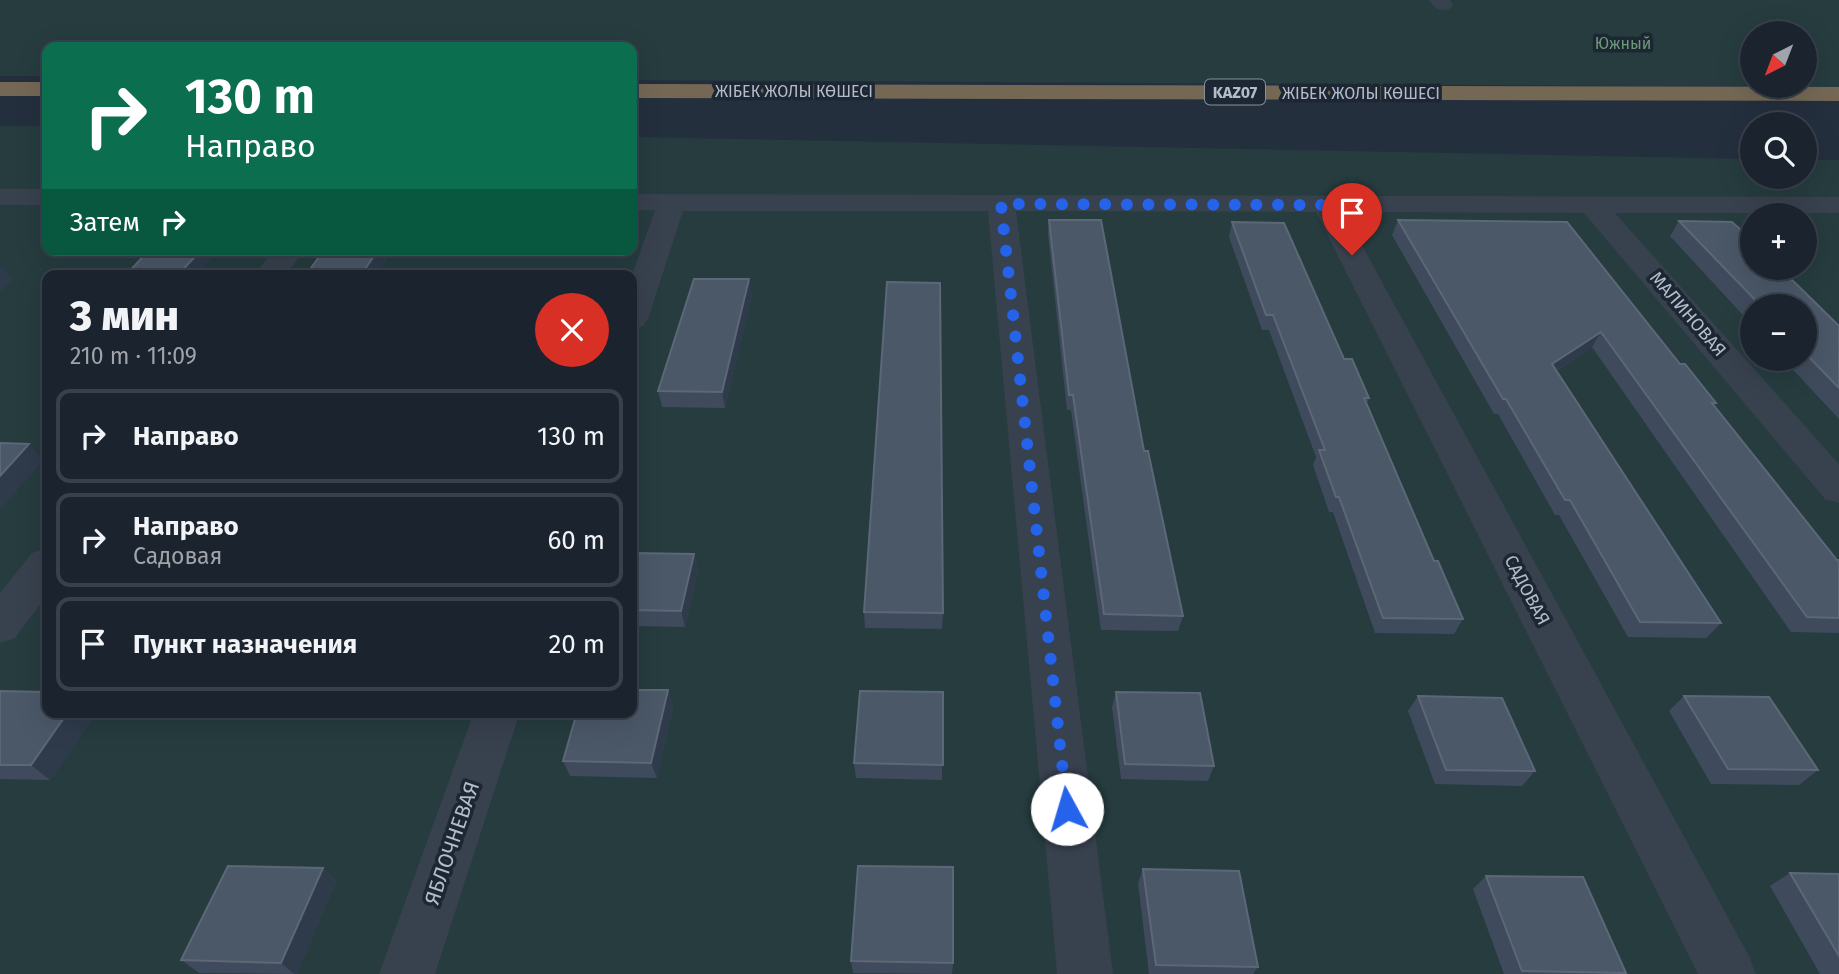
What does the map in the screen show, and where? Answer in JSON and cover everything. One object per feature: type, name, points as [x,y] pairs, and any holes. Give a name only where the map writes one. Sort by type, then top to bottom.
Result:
[{"type":"highway","points":[[0,89],[42,89]]},
{"type":"highway","name":"ЖІБЕК ЖОЛЫ КӨШЕСІ","points":[[637,91],[1839,94]]},
{"type":"street","points":[[2,199],[42,197]]},
{"type":"street","points":[[637,202],[1839,205]]},
{"type":"street","points":[[637,304],[672,202]]},
{"type":"street","name":"МАЛИНОВАЯ","points":[[1591,203],[1839,489]]},
{"type":"street","points":[[1001,204],[1085,974]]},
{"type":"street","name":"САДОВАЯ","points":[[1326,205],[1728,974]]},
{"type":"street","points":[[274,270],[284,256]]},
{"type":"street","points":[[0,625],[42,570]]},
{"type":"street","name":"ЯБЛОЧНЕВАЯ","points":[[407,974],[495,718]]},
{"type":"green space","name":"Южный","points":[[0,0],[1839,0],[1839,87],[1817,87],[1817,21],[1740,21],[1740,86],[637,80],[637,42],[42,42],[42,76],[0,76]]},
{"type":"green space","points":[[0,126],[42,126],[42,256],[637,256],[637,137],[1740,159],[1740,189],[1817,189],[1817,160],[1839,160],[1839,974],[0,974]]},
{"type":"building","points":[[1049,220],[1101,220],[1144,451],[1148,451],[1183,616],[1104,614],[1073,395],[1069,395]]},
{"type":"building","points":[[1398,220],[1567,222],[1680,364],[1685,364],[1716,403],[1712,403],[1839,560],[1839,618],[1807,617],[1601,332],[1552,364],[1721,623],[1640,622],[1570,500],[1565,500]]},
{"type":"building","points":[[1679,221],[1732,222],[1740,229],[1740,280],[1792,280],[1806,294],[1749,294]]},
{"type":"building","points":[[1232,222],[1284,223],[1344,359],[1352,359],[1369,398],[1364,398],[1434,561],[1438,561],[1463,619],[1383,618],[1319,450],[1325,450],[1273,315],[1266,315]]},
{"type":"building","points":[[143,256],[195,256],[183,270],[131,270]]},
{"type":"building","points":[[320,256],[374,256],[364,270],[310,270]]},
{"type":"building","points":[[694,279],[749,279],[722,392],[658,391]]},
{"type":"building","points":[[887,282],[940,283],[943,613],[864,612]]},
{"type":"building","points":[[1817,304],[1839,326],[1839,388],[1817,365]]},
{"type":"building","points":[[0,443],[29,444],[0,476]]},
{"type":"building","points":[[637,553],[694,554],[681,611],[637,610]]},
{"type":"building","points":[[637,690],[668,690],[651,763],[563,761],[575,718],[637,718]]},
{"type":"building","points":[[0,691],[42,692],[42,718],[64,718],[31,765],[0,765]]},
{"type":"building","points":[[860,691],[943,692],[943,765],[854,763]]},
{"type":"building","points":[[1116,692],[1200,693],[1214,766],[1125,764]]},
{"type":"building","points":[[1418,696],[1502,698],[1535,771],[1446,770]]},
{"type":"building","points":[[1684,696],[1769,697],[1818,770],[1728,769]]},
{"type":"building","points":[[228,866],[323,868],[281,963],[181,960]]},
{"type":"building","points":[[858,866],[953,867],[953,963],[851,961]]},
{"type":"building","points":[[1143,869],[1239,871],[1258,967],[1156,965]]},
{"type":"building","points":[[1790,873],[1839,874],[1839,956]]},
{"type":"building","points":[[1486,876],[1583,877],[1626,973],[1522,971]]},
{"type":"route","points":[[1067,809],[1001,204],[1326,205],[1352,255]]}]
